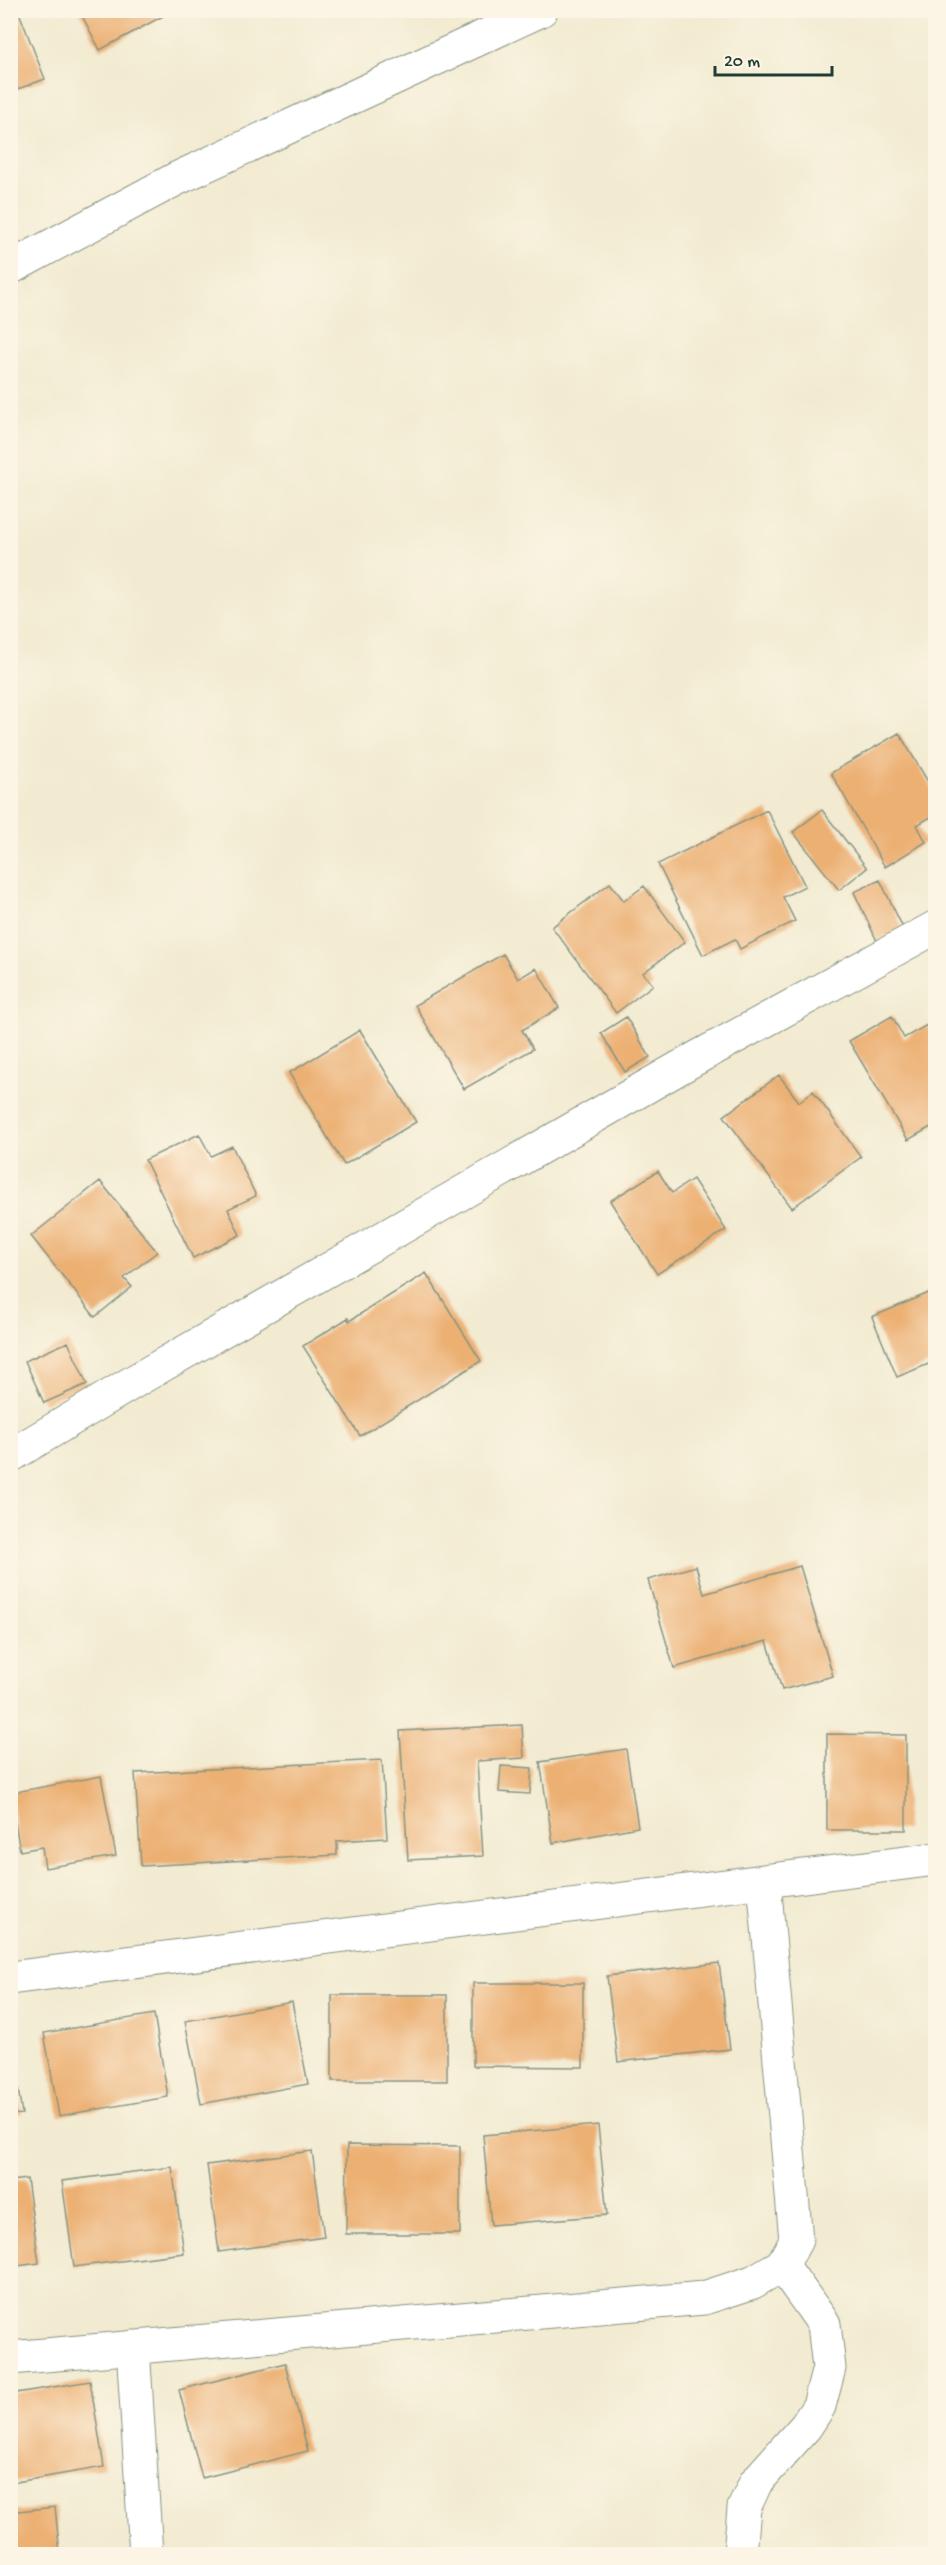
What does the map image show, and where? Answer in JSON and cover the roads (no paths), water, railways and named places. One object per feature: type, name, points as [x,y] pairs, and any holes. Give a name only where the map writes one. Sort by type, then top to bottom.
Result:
[{"type":"street","points":[[10,268],[176,179],[541,10]]},
{"type":"street","points":[[10,1456],[140,1378],[650,1085],[936,927]]},
{"type":"street","points":[[10,1978],[936,1859]]},
{"type":"street","points":[[10,2358],[704,2298],[753,2282],[782,2265],[796,2240],[764,1881]]},
{"type":"street","points":[[740,2554],[744,2508],[756,2482],[806,2426],[819,2406],[829,2368],[824,2324],[782,2265]]},
{"type":"street","points":[[133,2347],[146,2554]]}]
